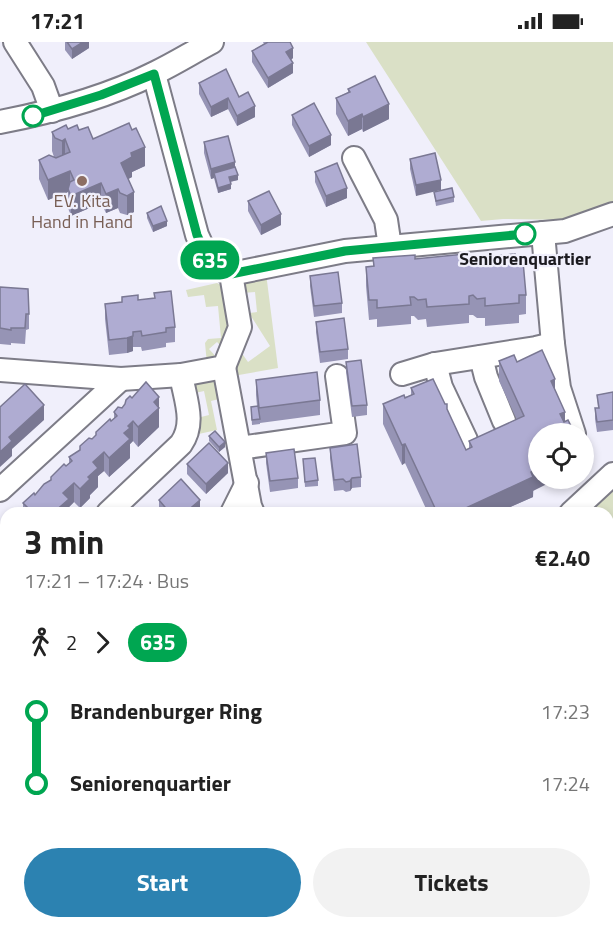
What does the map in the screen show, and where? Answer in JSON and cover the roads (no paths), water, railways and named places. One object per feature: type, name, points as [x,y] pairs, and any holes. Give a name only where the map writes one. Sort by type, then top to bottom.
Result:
[{"type":"street","points":[[15,42],[43,86],[52,111]]},
{"type":"street","points":[[0,122],[52,111],[101,95],[154,74],[212,42]]},
{"type":"street","points":[[154,74],[197,235],[205,254],[218,269],[231,274],[345,251],[565,231],[613,213]]},
{"type":"street","points":[[354,158],[386,220],[390,247]]},
{"type":"street","points":[[543,233],[559,388],[570,423]]},
{"type":"street","points":[[231,274],[240,327],[224,367],[250,507]]},
{"type":"street","points":[[402,374],[435,364],[553,344]]},
{"type":"street","points":[[481,357],[486,377],[504,421]]},
{"type":"street","points":[[435,364],[441,387],[466,440]]},
{"type":"street","points":[[0,370],[121,379],[181,375],[224,367]]},
{"type":"street","points":[[114,507],[181,444],[189,433],[189,418],[181,375]]},
{"type":"street","points":[[240,448],[345,434],[337,376]]},
{"type":"street","points":[[0,490],[121,379]]},
{"type":"street","points":[[577,507],[613,474]]},
{"type":"street","points":[[235,507],[247,483]]},
{"type":"place","name":"EV. Kita Hand in Hand","points":[[82,181]]},
{"type":"place","name":"Seniorenquartier","points":[[525,234]]}]
